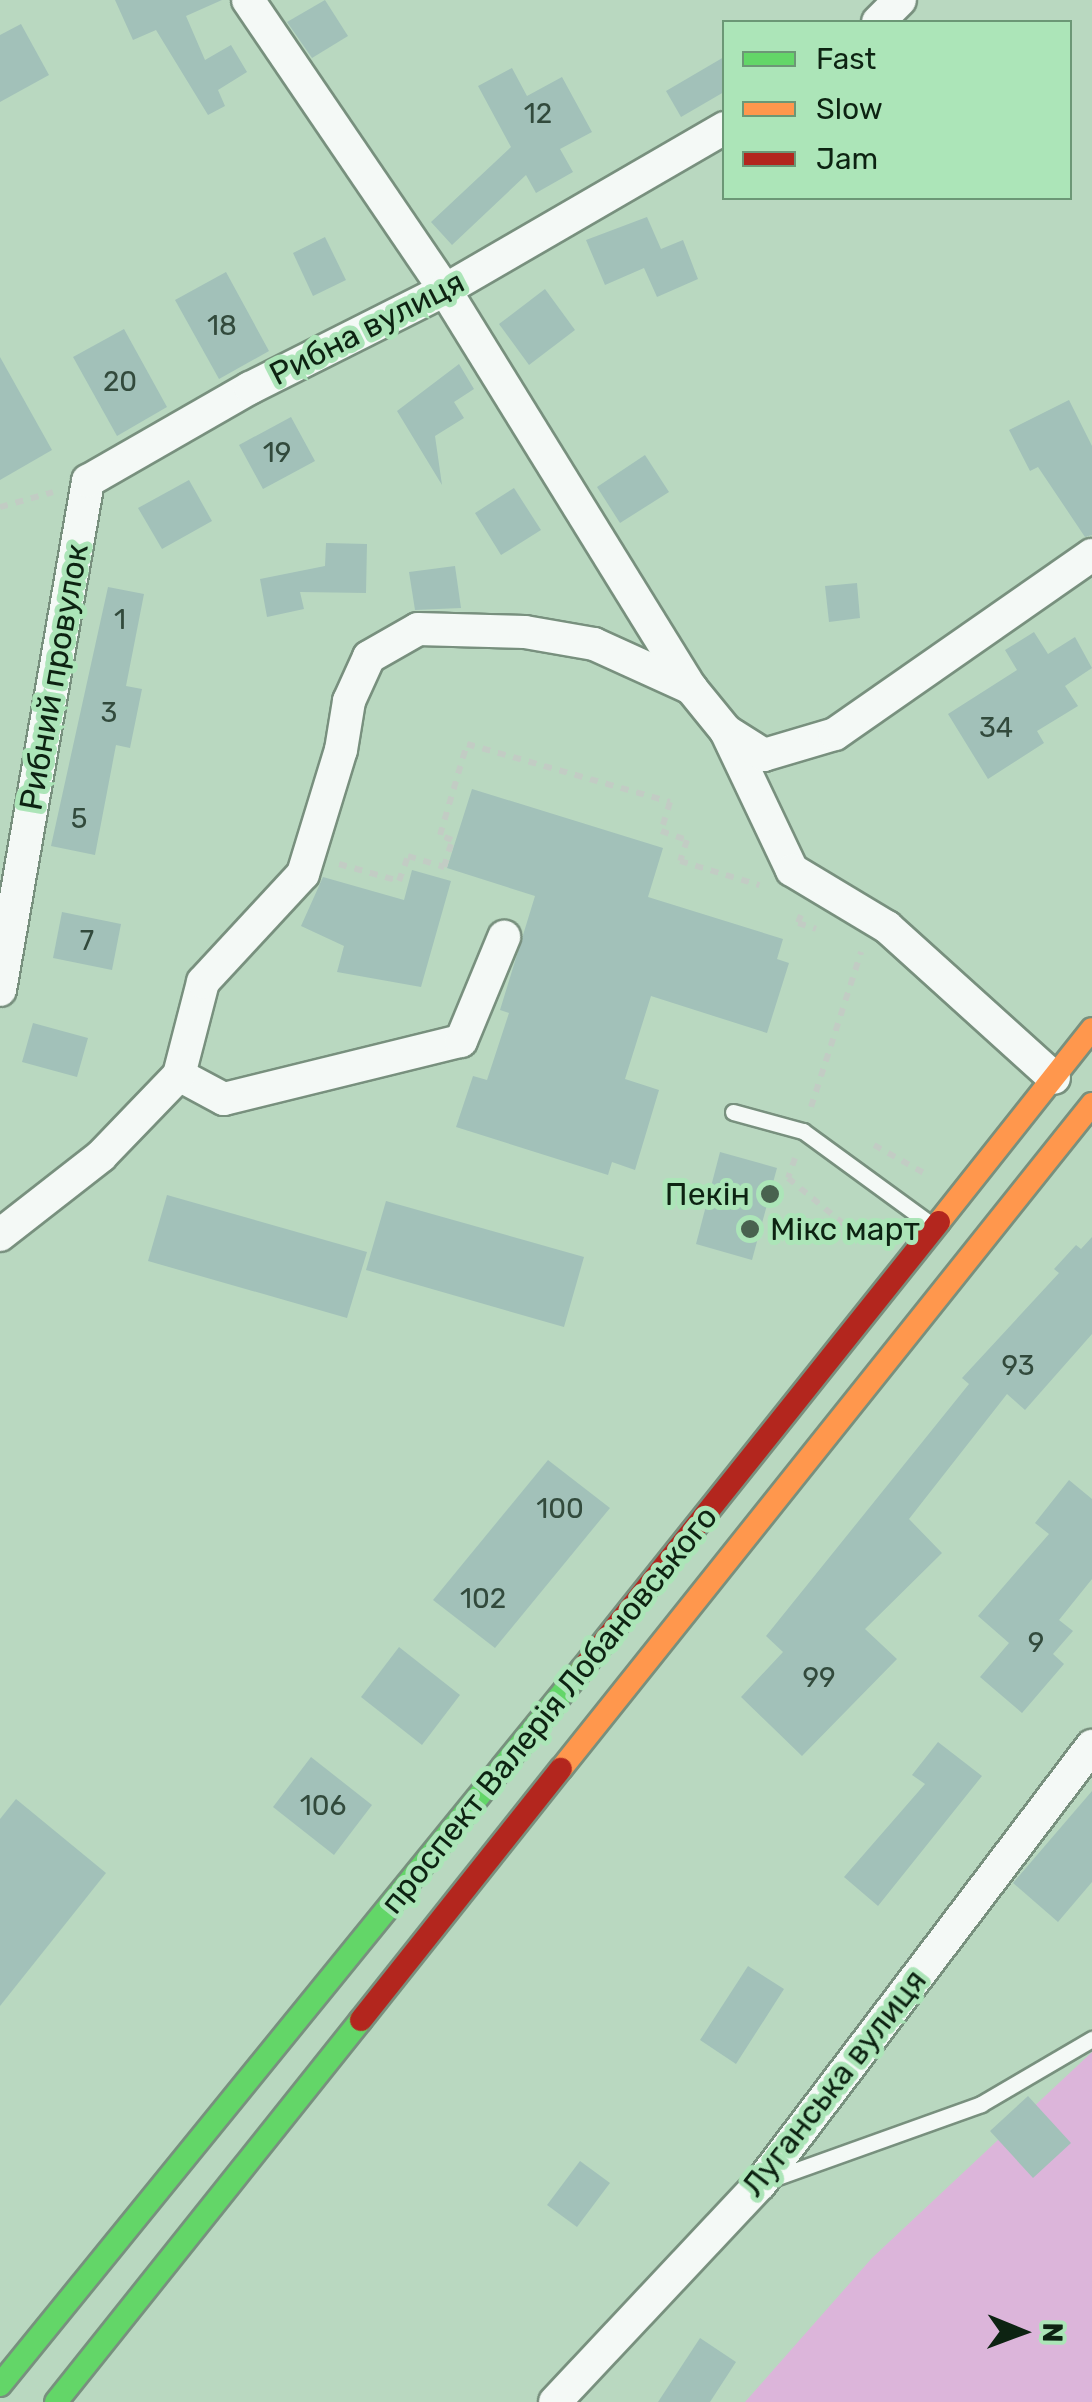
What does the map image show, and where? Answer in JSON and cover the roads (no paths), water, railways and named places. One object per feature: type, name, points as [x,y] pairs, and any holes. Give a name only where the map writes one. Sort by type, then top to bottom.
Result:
[{"type":"main road","name":"проспект Валерія Лобановського","points":[[0,2385],[1092,1029]]},
{"type":"main road","name":"проспект Валерія Лобановського","points":[[56,2402],[1092,1104]]},
{"type":"street","points":[[248,0],[444,290],[690,688],[726,731],[792,870],[887,927],[1054,1078]]},
{"type":"street","points":[[880,20],[900,0]]},
{"type":"street","name":"Рибна вулиця","points":[[88,481],[250,388],[444,290],[722,129]]},
{"type":"street","name":"Рибний провулок","points":[[0,990],[88,481]]},
{"type":"street","points":[[726,731],[764,755],[834,734],[1092,555]]},
{"type":"street","points":[[0,1234],[101,1156],[179,1075],[203,982],[303,874],[341,750],[349,701],[369,657],[418,629],[525,632],[594,644],[690,688]]},
{"type":"street","points":[[179,1075],[224,1099],[462,1041],[504,938]]},
{"type":"street","name":"Луганська вулиця","points":[[554,2402],[760,2184],[1092,1746]]},
{"type":"lane","points":[[734,1112],[804,1131],[903,1199],[935,1228]]},
{"type":"lane","points":[[760,2184],[982,2104],[1092,2039]]},
{"type":"place","name":"Пекін","points":[[770,1194]]},
{"type":"place","name":"Мікс март","points":[[750,1229]]}]
